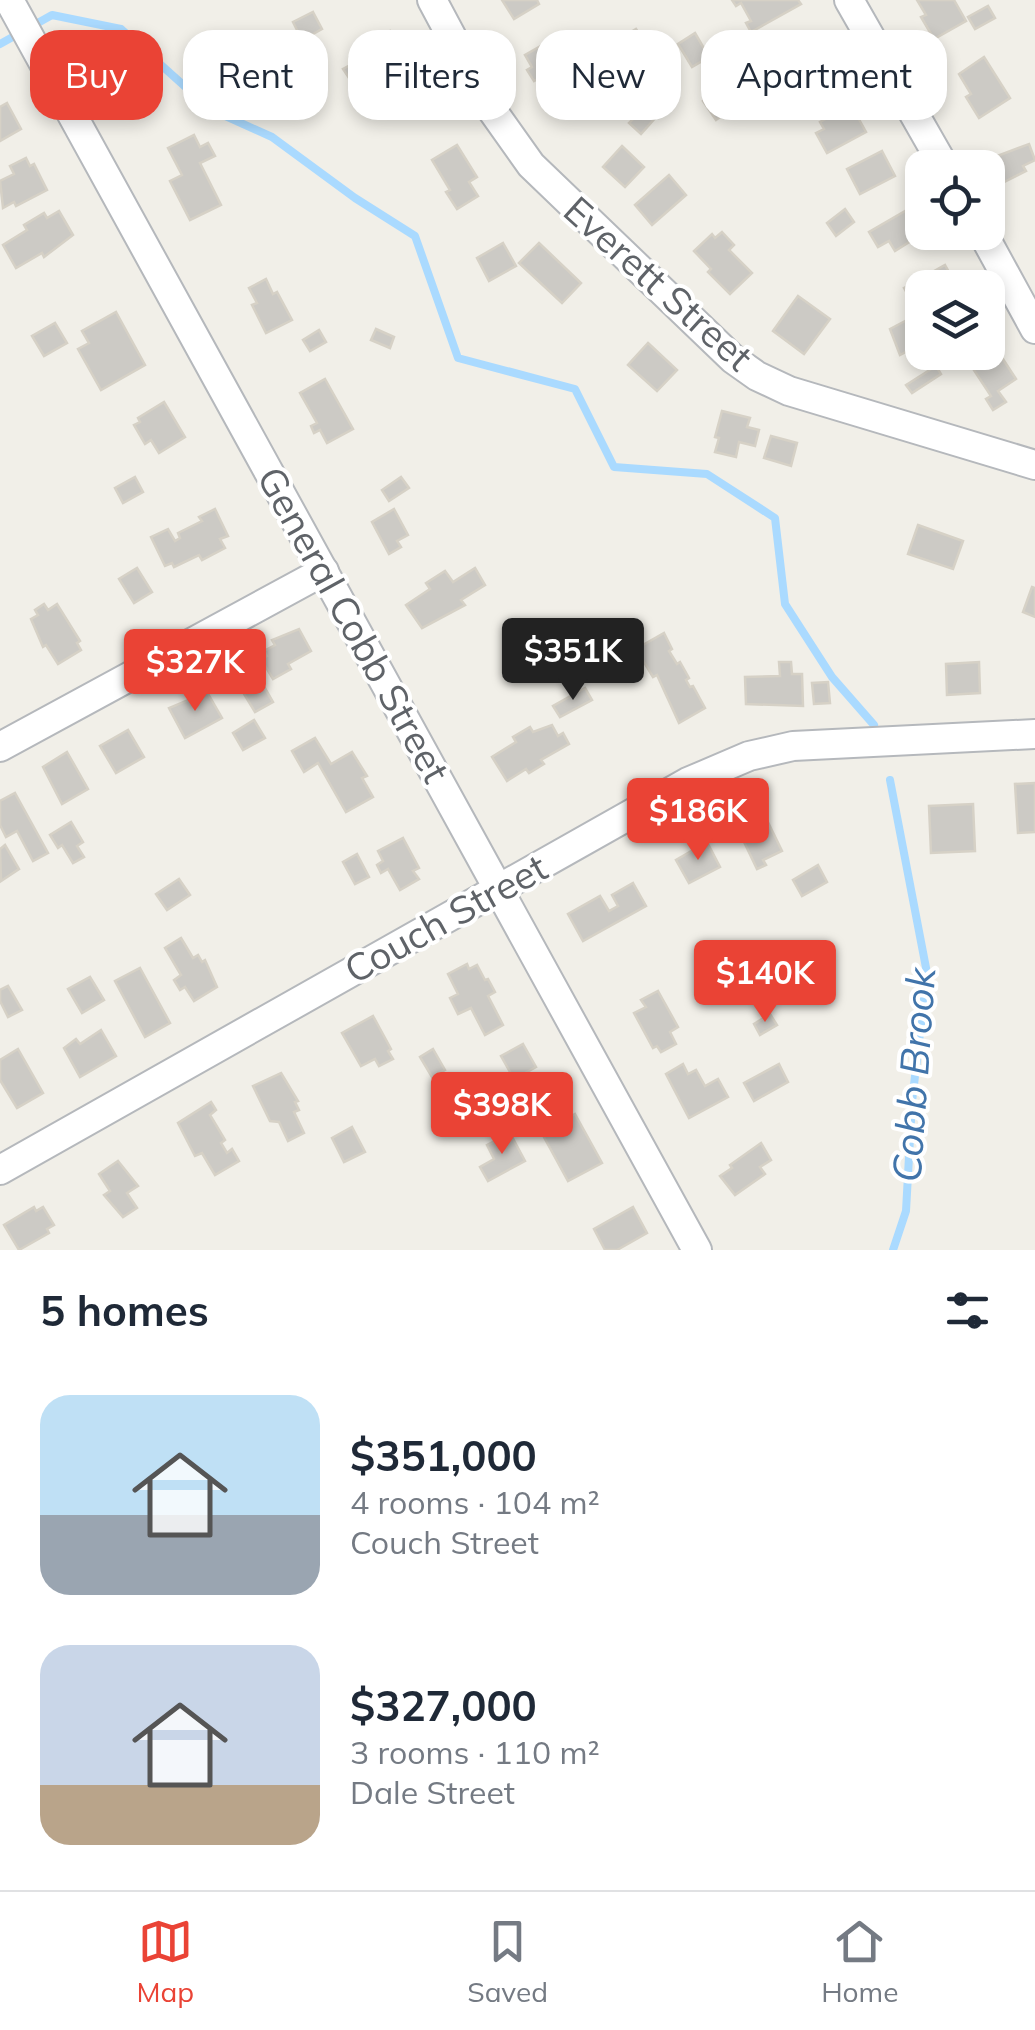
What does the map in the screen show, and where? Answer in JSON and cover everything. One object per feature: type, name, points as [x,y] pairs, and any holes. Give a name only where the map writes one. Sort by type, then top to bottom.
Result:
[{"type":"street","name":"Everett Street","points":[[432,0],[488,103],[530,165],[733,359],[756,376],[789,390],[1035,465]]},
{"type":"street","points":[[849,0],[935,150]]},
{"type":"street","name":"General Cobb Street","points":[[14,8],[697,1250]]},
{"type":"street","points":[[995,250],[1028,298],[1035,329]]},
{"type":"street","points":[[0,747],[324,572]]},
{"type":"street","name":"Couch Street","points":[[0,1170],[688,782],[749,756],[794,746],[1035,734]]},
{"type":"building","points":[[502,0],[537,0],[539,4],[514,19]]},
{"type":"building","points":[[732,0],[798,0],[801,4],[755,30],[746,23],[751,21],[741,3],[736,6]]},
{"type":"building","points":[[917,0],[954,0],[966,21],[947,32],[929,30],[921,17],[926,15]]},
{"type":"building","points":[[988,6],[995,18],[975,29],[968,17]]},
{"type":"building","points":[[313,12],[322,29],[297,30],[293,22]]},
{"type":"building","points":[[695,33],[701,43],[701,62],[692,67],[681,42]]},
{"type":"building","points":[[536,49],[534,81],[527,70],[532,67],[525,55]]},
{"type":"building","points":[[984,57],[1010,98],[979,118],[966,97],[971,94],[959,74]]},
{"type":"building","points":[[7,103],[21,129],[0,141],[0,107]]},
{"type":"building","points":[[632,120],[653,120],[641,134],[629,123]]},
{"type":"building","points":[[859,120],[866,132],[827,153],[816,133],[824,129],[820,122]]},
{"type":"building","points":[[194,135],[200,147],[208,143],[215,156],[200,163],[221,205],[190,220],[170,181],[182,175],[168,148]]},
{"type":"building","points":[[1029,144],[1035,160],[1023,166],[1026,171],[1005,182],[1005,153]]},
{"type":"building","points":[[457,145],[477,177],[469,182],[478,196],[457,209],[432,160]]},
{"type":"building","points":[[622,146],[644,167],[625,187],[603,167]]},
{"type":"building","points":[[882,151],[895,176],[860,194],[847,169]]},
{"type":"building","points":[[26,158],[30,166],[34,164],[47,190],[16,206],[14,202],[3,208],[0,181],[14,174],[10,166]]},
{"type":"building","points":[[669,175],[686,195],[652,225],[635,205]]},
{"type":"building","points":[[845,209],[854,222],[836,236],[827,223]]},
{"type":"building","points":[[59,211],[73,235],[44,257],[42,253],[16,268],[3,245],[27,230],[24,225],[44,213],[47,218]]},
{"type":"building","points":[[905,211],[905,245],[895,251],[889,241],[878,247],[869,232]]},
{"type":"building","points":[[722,232],[734,245],[729,250],[752,273],[730,294],[694,251],[712,234],[715,238]]},
{"type":"building","points":[[503,243],[516,266],[489,281],[477,258]]},
{"type":"building","points":[[539,243],[581,283],[562,303],[519,263]]},
{"type":"building","points":[[266,279],[292,320],[266,333],[252,305],[257,303],[249,288]]},
{"type":"building","points":[[798,296],[830,319],[804,354],[773,331]]},
{"type":"building","points":[[116,312],[145,365],[101,390],[78,349],[89,343],[82,331]]},
{"type":"building","points":[[905,321],[905,352],[900,355],[890,329]]},
{"type":"building","points":[[55,323],[67,343],[44,356],[32,336]]},
{"type":"building","points":[[376,329],[394,337],[390,348],[371,340]]},
{"type":"building","points":[[319,330],[326,342],[310,351],[303,340]]},
{"type":"building","points":[[648,343],[677,370],[657,391],[628,365]]},
{"type":"building","points":[[1005,362],[1016,379],[998,391],[1006,402],[993,410],[986,399],[991,396],[974,370],[1005,370]]},
{"type":"building","points":[[930,370],[941,374],[912,393],[906,385]]},
{"type":"building","points":[[325,379],[353,429],[327,443],[320,430],[314,433],[311,426],[317,423],[300,393]]},
{"type":"building","points":[[164,402],[185,437],[159,453],[151,440],[145,444],[134,425],[140,422],[138,418]]},
{"type":"building","points":[[722,411],[750,418],[747,427],[759,430],[755,446],[739,442],[736,457],[715,452]]},
{"type":"building","points":[[771,436],[797,443],[791,466],[764,458]]},
{"type":"building","points":[[135,477],[143,492],[123,503],[115,488]]},
{"type":"building","points":[[401,477],[409,488],[389,501],[382,490]]},
{"type":"building","points":[[215,509],[228,536],[220,539],[225,548],[202,560],[199,555],[174,567],[172,563],[165,566],[151,537],[168,529],[175,541],[180,538],[178,533]]},
{"type":"building","points":[[394,509],[408,535],[397,541],[401,547],[389,554],[372,522]]},
{"type":"building","points":[[918,525],[963,541],[953,569],[908,554]]},
{"type":"building","points":[[137,568],[152,592],[134,603],[119,579]]},
{"type":"building","points":[[475,568],[485,585],[461,600],[465,605],[422,628],[406,605],[430,589],[426,583],[445,571],[453,582]]},
{"type":"building","points":[[1032,587],[1035,588],[1035,617],[1023,612]]},
{"type":"building","points":[[44,604],[48,610],[57,604],[80,641],[77,643],[81,650],[58,664],[46,645],[43,647],[31,619]]},
{"type":"building","points":[[299,629],[311,651],[288,664],[291,669],[273,679],[261,659],[267,656],[264,651],[275,645],[272,640]]},
{"type":"building","points":[[664,633],[672,649],[669,651],[677,664],[680,662],[689,678],[686,680],[705,708],[679,723],[657,675],[653,677],[636,649]]},
{"type":"building","points":[[779,662],[791,662],[792,674],[802,674],[803,706],[746,704],[745,677],[780,676]]},
{"type":"building","points":[[979,662],[980,693],[947,695],[946,664]]},
{"type":"building","points":[[828,682],[830,703],[814,704],[812,683]]},
{"type":"building","points":[[262,683],[273,702],[255,712],[244,694]]},
{"type":"building","points":[[585,688],[592,700],[560,717],[553,706]]},
{"type":"building","points":[[207,692],[222,718],[185,738],[169,708]]},
{"type":"building","points":[[254,720],[265,738],[243,750],[233,733]]},
{"type":"building","points":[[552,725],[569,744],[541,760],[544,764],[529,773],[526,769],[507,781],[492,757],[516,742],[513,737],[530,727],[533,732]]},
{"type":"building","points":[[128,730],[144,757],[116,773],[100,746]]},
{"type":"building","points":[[315,738],[331,764],[352,752],[367,776],[362,778],[373,797],[346,812],[318,763],[304,772],[292,751]]},
{"type":"building","points":[[67,752],[88,789],[62,804],[43,767]]},
{"type":"building","points":[[1035,783],[1035,832],[1018,833],[1015,784]]},
{"type":"building","points":[[15,793],[48,853],[33,861],[17,831],[6,837],[0,825],[0,801]]},
{"type":"building","points":[[973,804],[975,851],[931,853],[929,806]]},
{"type":"building","points":[[763,812],[782,851],[763,860],[766,865],[757,869],[736,825]]},
{"type":"building","points":[[71,822],[83,842],[77,846],[84,857],[73,863],[50,835]]},
{"type":"building","points":[[403,838],[419,868],[413,871],[419,879],[400,890],[388,869],[381,873],[377,865],[383,861],[378,851]]},
{"type":"building","points":[[707,842],[720,867],[689,883],[676,860]]},
{"type":"building","points":[[5,845],[19,869],[1,881],[0,849]]},
{"type":"building","points":[[357,854],[369,877],[355,884],[343,862]]},
{"type":"building","points":[[818,865],[827,882],[802,896],[793,880]]},
{"type":"building","points":[[179,879],[190,895],[167,910],[156,894]]},
{"type":"building","points":[[633,883],[646,906],[583,941],[568,914],[600,896],[609,911],[618,906],[612,895]]},
{"type":"building","points":[[181,938],[193,958],[198,955],[202,962],[205,960],[217,987],[194,1001],[185,987],[180,990],[174,980],[181,975],[165,948]]},
{"type":"building","points":[[467,964],[469,969],[477,965],[495,992],[488,996],[503,1025],[485,1035],[471,1008],[458,1014],[450,998],[458,994],[448,974]]},
{"type":"building","points":[[140,968],[170,1023],[145,1037],[115,981]]},
{"type":"building","points":[[90,977],[104,1000],[82,1013],[68,989]]},
{"type":"building","points":[[8,986],[22,1010],[8,1017],[0,1001],[0,990]]},
{"type":"building","points":[[658,991],[678,1027],[670,1032],[676,1044],[661,1052],[657,1046],[653,1048],[634,1013],[646,1007],[641,1000]]},
{"type":"building","points":[[770,1014],[777,1025],[760,1035],[754,1024]]},
{"type":"building","points":[[373,1016],[393,1059],[379,1066],[375,1059],[361,1066],[342,1033]]},
{"type":"building","points":[[101,1030],[116,1056],[80,1077],[64,1048],[76,1039],[80,1044]]},
{"type":"building","points":[[523,1044],[536,1067],[514,1079],[501,1056]]},
{"type":"building","points":[[18,1049],[43,1093],[17,1108],[0,1080],[0,1060]]},
{"type":"building","points":[[433,1049],[445,1070],[432,1077],[420,1057]]},
{"type":"building","points":[[683,1064],[688,1074],[696,1070],[705,1086],[718,1079],[728,1097],[689,1118],[666,1074]]},
{"type":"building","points":[[779,1064],[788,1082],[754,1101],[744,1083]]},
{"type":"building","points":[[281,1073],[298,1101],[295,1102],[299,1110],[294,1112],[304,1133],[288,1141],[279,1122],[270,1121],[253,1086]]},
{"type":"building","points":[[211,1102],[216,1110],[210,1115],[225,1140],[221,1143],[227,1153],[232,1149],[239,1161],[215,1175],[202,1153],[195,1156],[178,1123]]},
{"type":"building","points":[[575,1114],[602,1163],[568,1181],[539,1128],[561,1116],[563,1121]]},
{"type":"building","points":[[352,1127],[365,1152],[344,1162],[332,1138]]},
{"type":"building","points":[[510,1133],[525,1161],[488,1181],[480,1167],[494,1159],[487,1145]]},
{"type":"building","points":[[761,1143],[771,1160],[760,1167],[765,1174],[735,1195],[720,1176]]},
{"type":"building","points":[[118,1161],[138,1186],[127,1193],[137,1208],[123,1217],[104,1195],[110,1191],[99,1174]]},
{"type":"building","points":[[34,1207],[36,1211],[43,1207],[54,1225],[47,1229],[49,1233],[19,1250],[4,1225]]},
{"type":"building","points":[[633,1207],[647,1233],[617,1250],[605,1250],[594,1229]]},
{"type":"waterway","name":"Cobb Brook","points":[[0,44],[52,15],[121,29],[210,109],[272,137],[415,236],[458,358],[575,389],[614,467],[707,474],[775,518],[785,604],[832,677],[874,725]]},
{"type":"waterway","name":"Cobb Brook","points":[[890,780],[927,973],[912,1102],[906,1211],[893,1250]]}]
